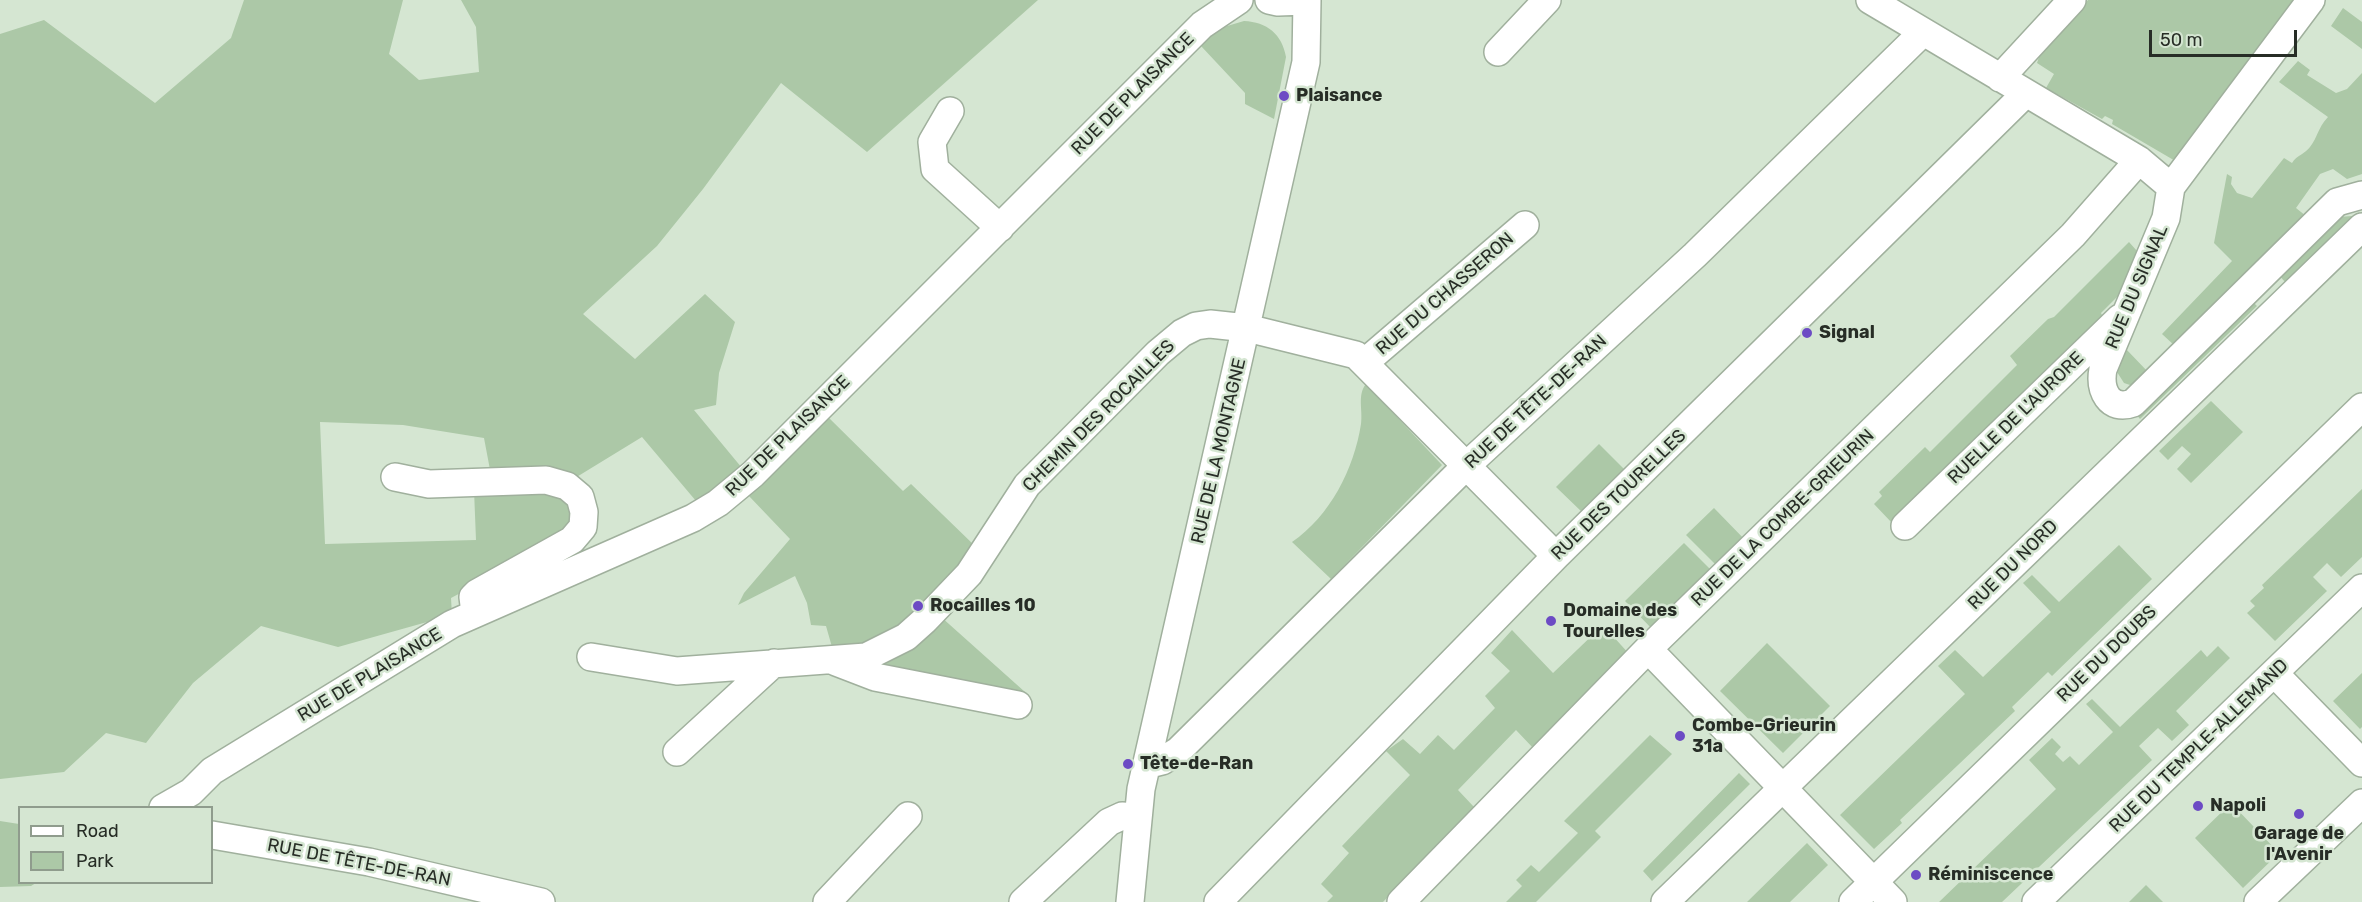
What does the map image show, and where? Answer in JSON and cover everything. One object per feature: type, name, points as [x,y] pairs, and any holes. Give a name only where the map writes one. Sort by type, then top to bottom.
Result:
[{"type":"street","name":"RUE DE PLAISANCE","points":[[167,806],[190,800],[212,771],[440,631],[546,581],[628,549],[693,518],[718,503],[753,474],[1202,25],[1239,0]]},
{"type":"street","points":[[1269,0],[1278,2],[1307,0]]},
{"type":"street","name":"RUE DE LA MONTAGNE","points":[[1130,902],[1138,817],[1146,765],[1306,62],[1307,0]]},
{"type":"street","points":[[1498,52],[1547,0]]},
{"type":"street","points":[[1870,0],[2139,160],[2171,187],[2311,0]]},
{"type":"street","points":[[2000,78],[2072,0]]},
{"type":"street","name":"RUE DE TÊTE-DE-RAN","points":[[1146,765],[1162,760],[1178,751],[1467,465],[1695,255],[1922,33]]},
{"type":"street","name":"RUE DES TOURELLES","points":[[1229,898],[1556,556],[2026,93]]},
{"type":"street","points":[[950,111],[932,142],[935,169],[1000,228]]},
{"type":"street","name":"RUE DE LA COMBE-GRIEURIN","points":[[1401,902],[1648,649],[2073,235],[2139,160]]},
{"type":"street","name":"RUE DU SIGNAL","points":[[2171,187],[2166,218],[2101,379],[2105,396],[2110,402],[2124,406],[2133,403],[2337,202],[2362,195]]},
{"type":"street","name":"RUE DU CHASSERON","points":[[1364,363],[1525,225]]},
{"type":"street","name":"RUE DU NORD","points":[[1665,902],[1783,785],[1929,648],[2362,227]]},
{"type":"street","name":"RUELLE DE L'AURORE","points":[[1905,526],[2128,310]]},
{"type":"street","name":"CHEMIN DES ROCAILLES","points":[[591,657],[677,671],[866,657],[889,647],[925,620],[969,574],[1027,485],[1182,333],[1196,326],[1210,324],[1247,328],[1356,355],[1556,556]]},
{"type":"street","name":"RUE DU DOUBS","points":[[1853,902],[2362,407]]},
{"type":"street","points":[[395,477],[429,484],[546,480],[567,486],[580,497],[584,512],[583,527],[572,540],[477,593],[473,597],[475,613]]},
{"type":"street","name":"RUE DU TEMPLE-ALLEMAND","points":[[2036,902],[2362,588]]},
{"type":"street","points":[[1648,649],[1783,785],[1893,902]]},
{"type":"street","points":[[832,660],[875,677],[1018,705]]},
{"type":"street","points":[[677,752],[774,663]]},
{"type":"street","points":[[2275,674],[2362,763]]},
{"type":"street","points":[[2258,902],[2362,803]]},
{"type":"street","points":[[827,902],[908,816]]},
{"type":"street","points":[[1023,902],[1109,822],[1122,816],[1138,817]]},
{"type":"street","name":"RUE DE TÊTE-DE-RAN","points":[[213,835],[369,862],[541,902]]},
{"type":"green space","points":[[244,0],[403,0],[389,54],[419,80],[479,72],[476,27],[461,0],[1038,0],[867,152],[781,83],[703,189],[657,246],[583,314],[635,359],[705,294],[735,322],[719,373],[716,405],[694,410],[742,468],[718,489],[696,501],[642,437],[575,478],[491,475],[484,438],[403,425],[320,422],[325,544],[476,540],[474,490],[538,485],[571,497],[575,522],[562,539],[451,598],[452,615],[338,647],[261,626],[193,683],[146,743],[106,733],[64,772],[0,779],[0,34],[44,20],[155,103],[231,38]]},
{"type":"green space","points":[[2088,0],[2302,0],[2177,162],[2112,124],[2113,120],[2105,116],[2102,119],[2046,88],[2054,74],[2037,63],[2039,57]]},
{"type":"green space","points":[[2343,8],[2362,22],[2362,49],[2331,26]]},
{"type":"green space","points":[[1244,21],[1260,24],[1272,31],[1284,49],[1286,57],[1274,119],[1245,104],[1245,93],[1201,46],[1217,29]]},
{"type":"green space","points":[[2298,61],[2310,70],[2307,75],[2336,93],[2347,89],[2362,73],[2362,174],[2347,179],[2333,169],[2320,174],[2296,208],[2311,220],[2175,346],[2162,334],[2232,261],[2214,243],[2227,174],[2232,177],[2231,184],[2237,193],[2252,198],[2284,158],[2292,163],[2308,149],[2328,117],[2279,82]]},
{"type":"green space","points":[[2353,216],[2285,282],[2278,274],[2337,217]]},
{"type":"green space","points":[[2129,242],[2137,251],[2126,288],[2101,313],[2104,319],[1892,523],[1874,504],[1882,496],[1879,492],[1925,447],[1930,452],[2017,365],[2010,356],[2048,319],[2054,317]]},
{"type":"green space","points":[[2250,299],[2257,306],[2140,419],[2135,413]]},
{"type":"green space","points":[[2126,349],[2149,373],[2133,386],[2124,383],[2117,372]]},
{"type":"green space","points":[[1366,384],[1442,465],[1331,579],[1292,542],[1318,519],[1329,505],[1346,474],[1358,441],[1362,393]]},
{"type":"green space","points":[[2211,401],[2243,432],[2191,483],[2177,469],[2191,454],[2182,446],[2168,460],[2159,451]]},
{"type":"green space","points":[[827,416],[903,491],[911,484],[974,545],[940,588],[896,629],[865,643],[832,647],[826,626],[811,625],[807,603],[795,576],[738,605],[744,593],[790,539],[748,495]]},
{"type":"green space","points":[[1599,444],[1627,472],[1584,514],[1556,487]]},
{"type":"green space","points":[[2362,489],[2362,557],[2341,577],[2327,563],[2313,577],[2327,591],[2275,641],[2247,613],[2255,606],[2250,601],[2264,588],[2262,585]]},
{"type":"green space","points":[[1714,508],[1749,544],[1722,571],[1686,535]]},
{"type":"green space","points":[[1684,543],[1714,573],[1654,631],[1625,601]]},
{"type":"green space","points":[[2119,545],[2152,579],[2052,676],[2048,672],[2012,707],[2015,711],[1900,820],[1902,823],[1874,849],[1840,815],[1965,694],[1938,666],[1955,650],[1983,677],[2051,612],[2023,583],[2032,575],[2059,602]]},
{"type":"green space","points":[[940,616],[1025,692],[1013,699],[866,667]]},
{"type":"green space","points":[[1603,625],[1630,655],[1534,749],[1516,730],[1458,790],[1474,807],[1383,902],[1327,902],[1333,896],[1321,884],[1349,853],[1342,846],[1410,775],[1386,751],[1403,739],[1420,754],[1438,735],[1454,750],[1495,708],[1485,696],[1510,671],[1491,653],[1512,630],[1553,673]]},
{"type":"green space","points":[[1767,643],[1830,706],[1783,753],[1720,691]]},
{"type":"green space","points":[[2218,646],[2230,658],[2176,711],[2189,725],[2172,741],[2158,728],[2139,746],[2152,760],[2002,902],[1939,902],[2056,789],[2029,760],[2052,738],[2061,747],[2055,754],[2063,762],[2070,756],[2079,765],[2113,732],[2086,704],[2092,699],[2120,727],[2201,650],[2207,657]]},
{"type":"green space","points":[[2362,673],[2362,727],[2360,729],[2333,701]]},
{"type":"green space","points":[[1650,735],[1672,754],[1595,831],[1601,837],[1536,902],[1506,902],[1522,886],[1516,880],[1531,865],[1539,872],[1578,833],[1564,821]]},
{"type":"green space","points":[[1739,773],[1750,784],[1652,881],[1643,871]]},
{"type":"green space","points":[[2231,803],[2279,853],[2243,888],[2195,838]]},
{"type":"green space","points":[[0,821],[18,824],[18,884],[34,884],[0,887]]},
{"type":"green space","points":[[1807,843],[1828,865],[1790,902],[1747,902]]},
{"type":"green space","points":[[2146,885],[2163,902],[2129,902]]},
{"type":"place","name":"Plaisance","points":[[1284,96]]},
{"type":"place","name":"Signal","points":[[1807,333]]},
{"type":"place","name":"Rocailles 10","points":[[918,606]]},
{"type":"place","name":"Domaine des Tourelles","points":[[1551,621]]},
{"type":"place","name":"Combe-Grieurin 31a","points":[[1680,736]]},
{"type":"place","name":"Tête-de-Ran","points":[[1128,764]]},
{"type":"place","name":"Napoli","points":[[2198,806]]},
{"type":"place","name":"Garage de l'Avenir","points":[[2299,814]]},
{"type":"place","name":"Réminiscence","points":[[1916,875]]}]
